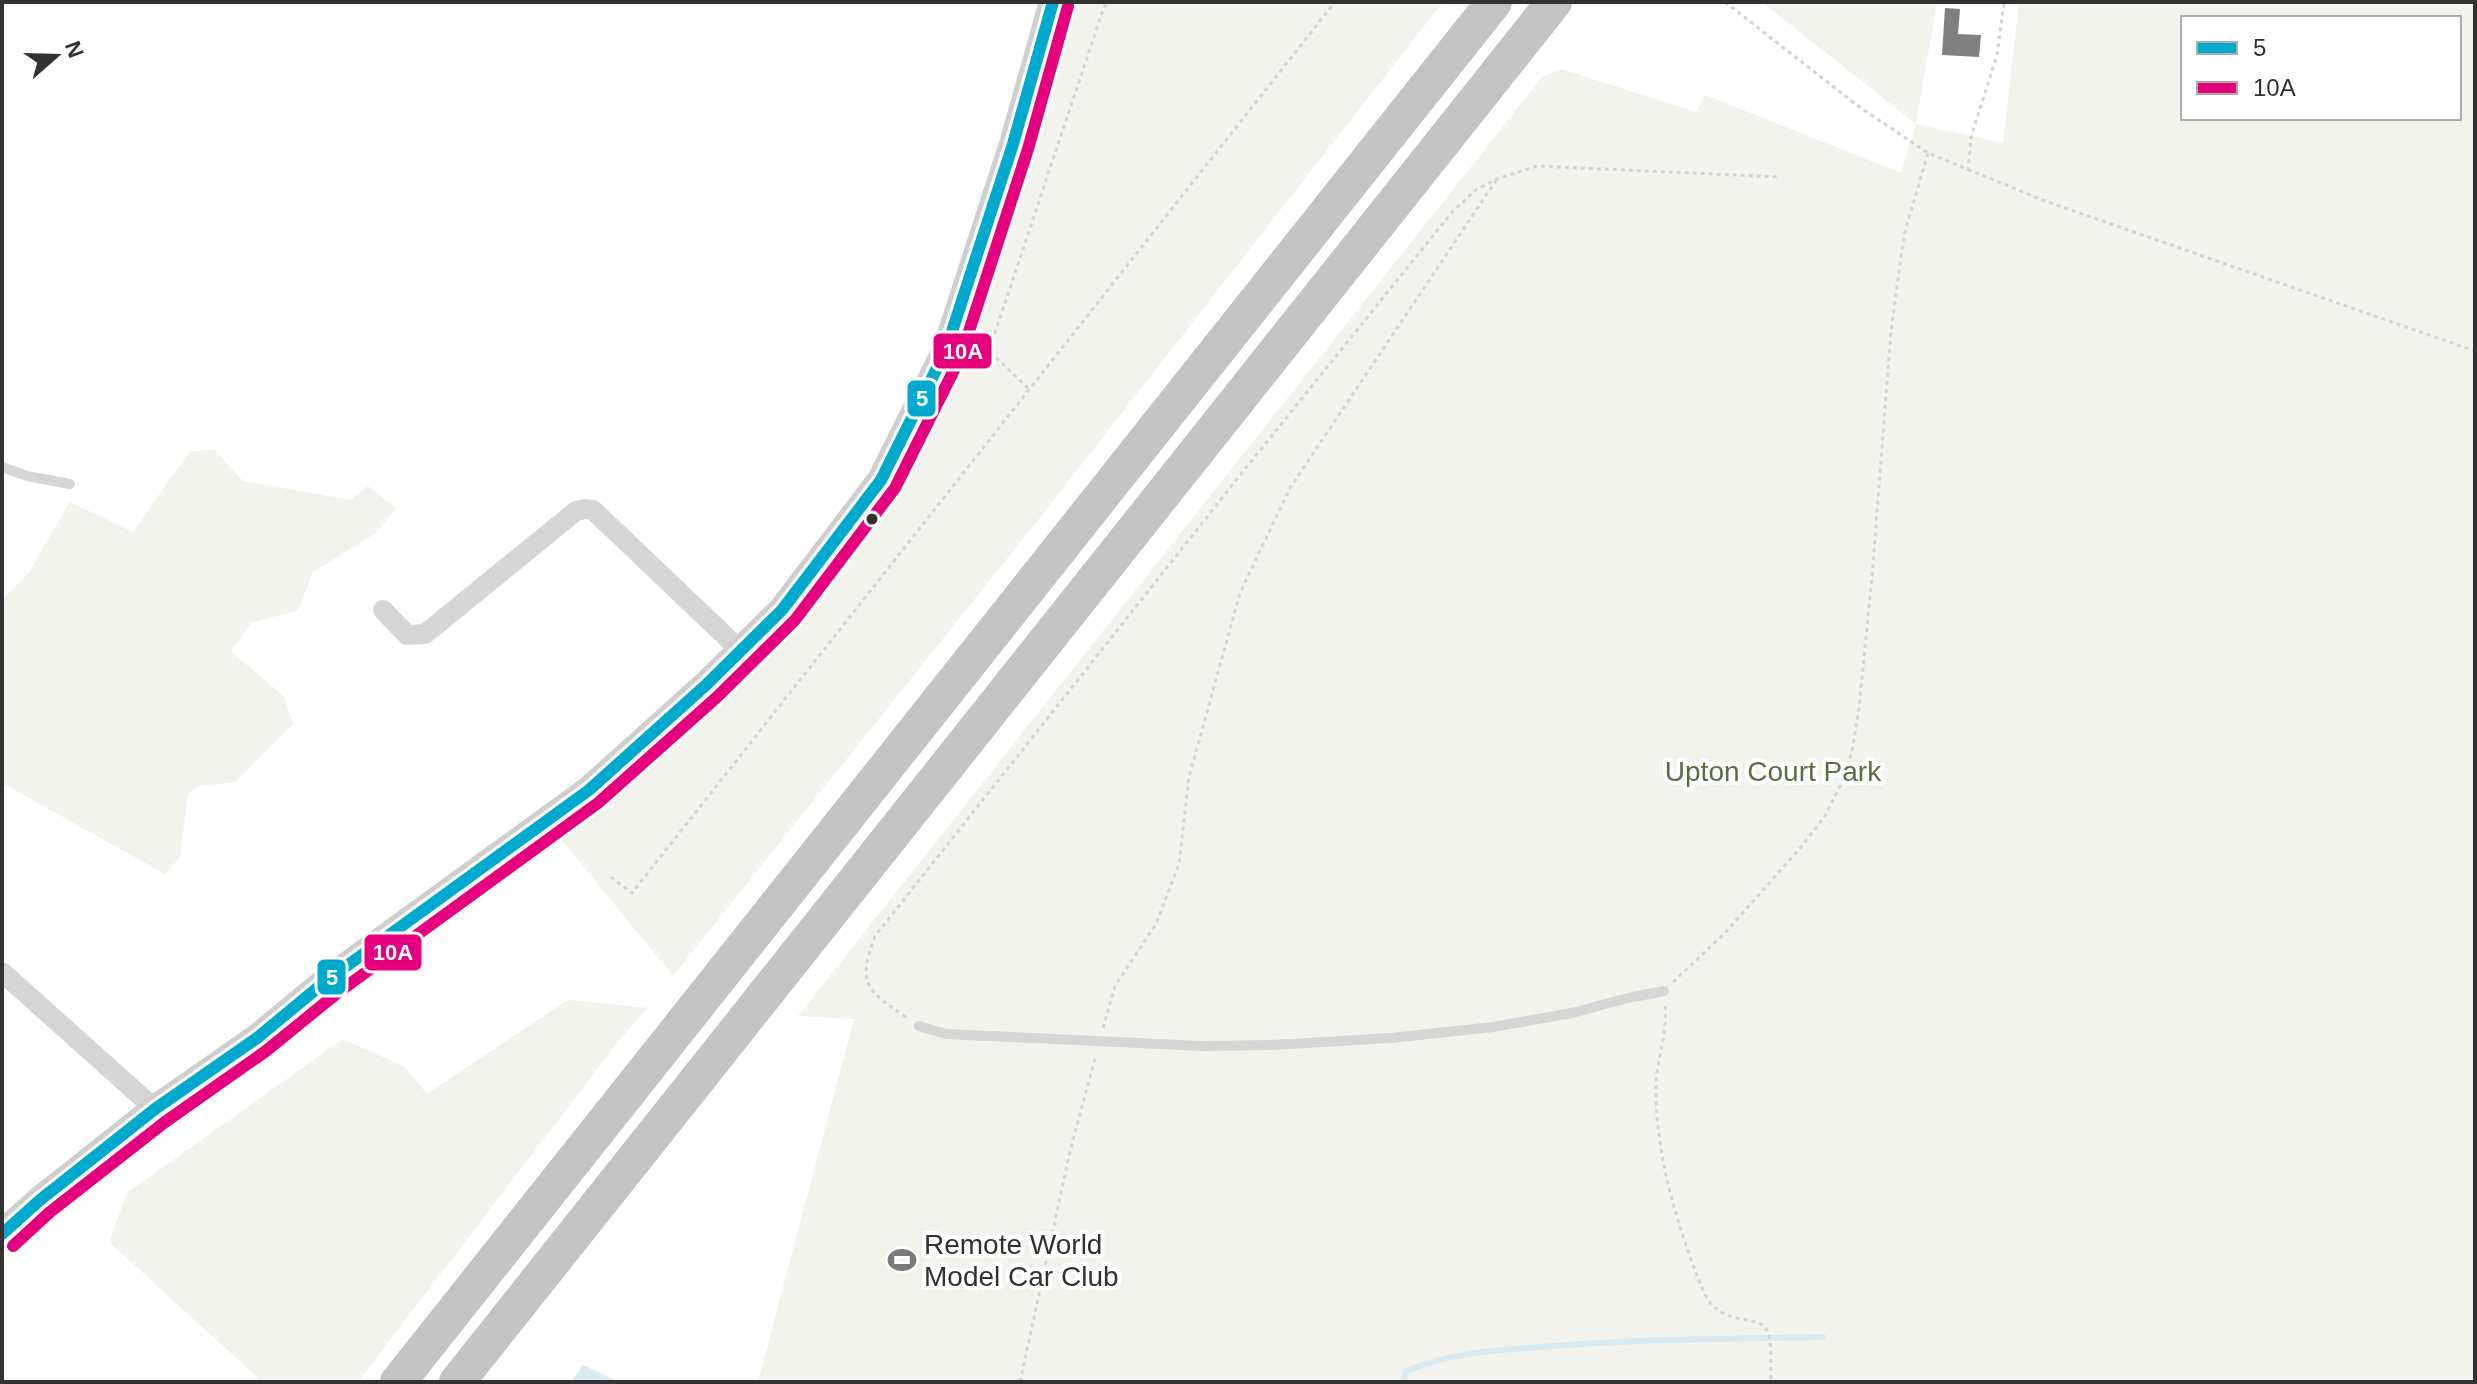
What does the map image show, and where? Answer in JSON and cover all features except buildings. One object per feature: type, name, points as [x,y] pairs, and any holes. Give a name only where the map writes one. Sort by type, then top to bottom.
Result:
[{"type":"highway","points":[[398,1382],[1494,2]]},
{"type":"highway","points":[[457,1382],[1554,2]]},
{"type":"main road","points":[[2,1234],[155,1109],[257,1038],[326,981],[589,790],[782,610],[881,480],[946,350],[1013,144],[1053,2]]},
{"type":"street","points":[[383,610],[407,635],[425,634],[576,511],[585,509],[593,510],[741,651]]},
{"type":"street","points":[[2,972],[155,1109]]},
{"type":"lane","points":[[2,467],[27,476],[70,484]]},
{"type":"lane","points":[[919,1026],[946,1034],[1202,1046],[1273,1045],[1391,1038],[1493,1027],[1572,1013],[1664,991]]},
{"type":"path","points":[[1029,389],[989,351],[1104,7],[1111,2]]},
{"type":"path","points":[[611,877],[632,893],[1335,2]]},
{"type":"path","points":[[1725,2],[1858,106],[1928,153],[2045,201],[2475,351]]},
{"type":"path","points":[[1968,171],[1971,137],[1997,55],[2004,2]]},
{"type":"path","points":[[1771,1382],[1768,1333],[1764,1325],[1725,1316],[1712,1307],[1703,1291],[1675,1207],[1663,1160],[1657,1118],[1659,1050],[1667,1020],[1664,991],[1725,933],[1801,847],[1825,816],[1852,752],[1872,577],[1891,331],[1904,235],[1928,153]]},
{"type":"path","points":[[919,1026],[875,996],[866,978],[866,961],[875,936],[1453,211],[1477,189],[1537,166],[1780,177]]},
{"type":"path","points":[[1020,1382],[1071,1147],[1115,986],[1156,924],[1179,864],[1189,777],[1240,593],[1290,488],[1354,388],[1497,179]]},
{"type":"green space","points":[[1076,2],[1443,2],[1046,510],[673,976],[560,838],[595,815],[772,648],[893,491],[933,402]]},
{"type":"green space","points":[[1762,2],[1937,2],[1916,124]]},
{"type":"green space","name":"Upton Court Park","points":[[2019,2],[2475,2],[2475,1382],[758,1382],[854,1019],[798,1016],[1542,77],[1561,69],[1696,112],[1705,95],[1901,173],[1916,124],[2003,143]]},
{"type":"green space","points":[[214,449],[243,481],[350,500],[368,486],[396,508],[376,533],[313,572],[298,610],[251,623],[231,652],[284,696],[293,724],[236,782],[198,786],[188,794],[180,857],[165,874],[2,783],[2,600],[28,574],[70,502],[133,532],[189,452]]},
{"type":"green space","points":[[568,1000],[648,1008],[621,1038],[358,1382],[255,1382],[258,1378],[109,1242],[127,1193],[343,1039],[405,1067],[427,1094]]},
{"type":"shaded area","points":[[583,1365],[619,1382],[571,1382]]},
{"type":"waterway","points":[[1403,1382],[1407,1371],[1422,1365],[1490,1351],[1611,1342],[1823,1337]]},
{"type":"transit line","name":"5","points":[[2,1234],[155,1109],[257,1038],[326,981],[589,790],[706,685],[782,610],[881,480],[946,350],[1013,144],[1053,2]]},
{"type":"transit line","name":"10A","points":[[13,1246],[50,1212],[165,1122],[266,1051],[336,994],[598,803],[717,697],[795,620],[895,488],[961,356],[1028,149],[1068,6]]},
{"type":"place","name":"Remote World Model Car Club","points":[[902,1260]]}]
